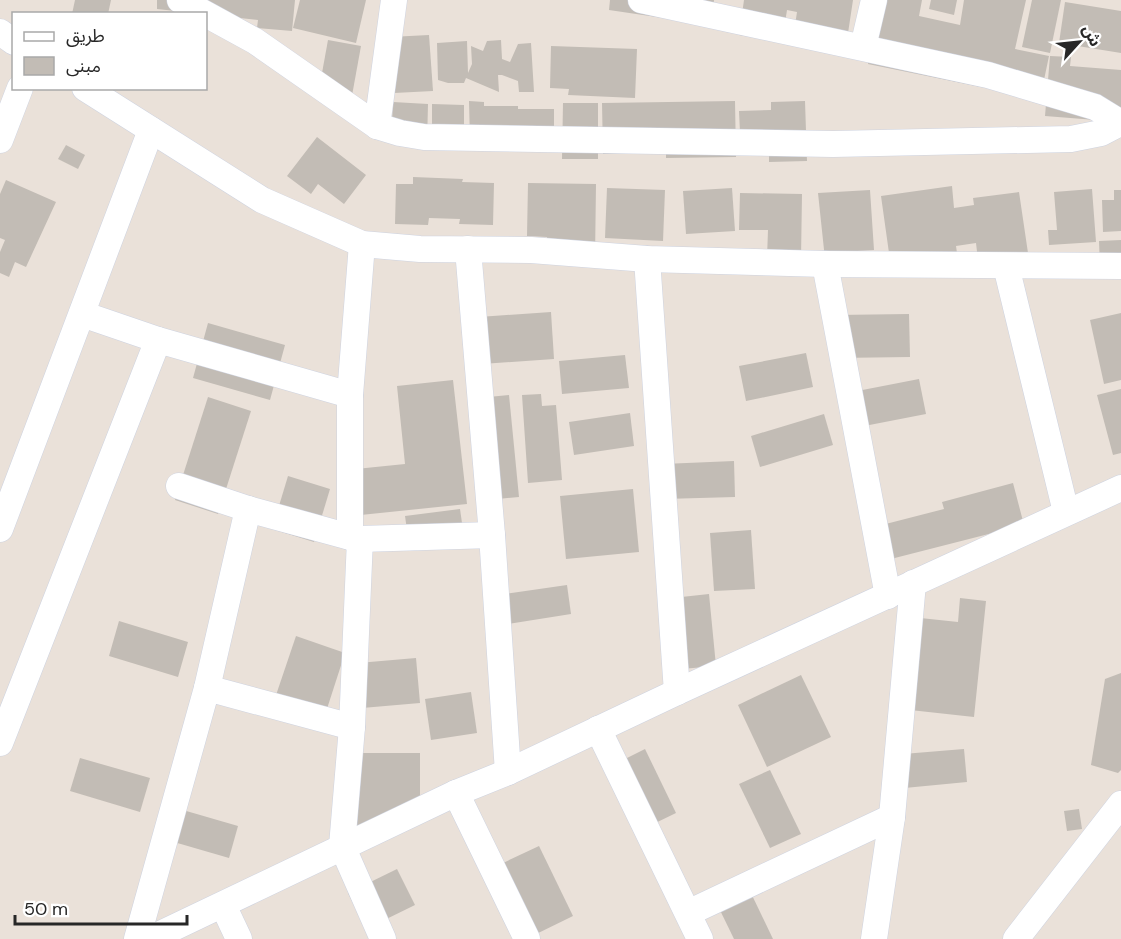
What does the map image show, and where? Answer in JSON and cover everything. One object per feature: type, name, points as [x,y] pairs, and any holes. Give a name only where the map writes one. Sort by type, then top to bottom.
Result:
[{"type":"street","points":[[180,0],[202,12]]},
{"type":"street","points":[[377,126],[394,0]]},
{"type":"street","points":[[207,15],[255,41],[377,126],[424,137],[834,144],[1071,139],[1101,133],[1120,123],[1095,107],[988,75],[863,47],[736,9],[640,0]]},
{"type":"street","points":[[863,47],[874,0]]},
{"type":"street","points":[[2,130],[19,90]]},
{"type":"street","points":[[88,90],[262,200],[362,244],[420,249],[531,250],[647,259],[825,264],[1121,266]]},
{"type":"street","points":[[0,529],[151,130]]},
{"type":"street","points":[[362,244],[350,395],[355,538],[352,728],[342,846],[383,939]]},
{"type":"street","points":[[468,249],[492,535],[507,772]]},
{"type":"street","points":[[647,259],[676,692]]},
{"type":"street","points":[[825,264],[888,596]]},
{"type":"street","points":[[1006,266],[1066,512]]},
{"type":"street","points":[[82,314],[158,340],[350,395]]},
{"type":"street","points":[[0,743],[158,340]]},
{"type":"street","points":[[180,486],[248,509],[355,538],[492,535]]},
{"type":"street","points":[[150,939],[456,793],[507,772],[1121,488]]},
{"type":"street","points":[[137,939],[207,688],[248,509]]},
{"type":"street","points":[[874,939],[892,817],[913,584]]},
{"type":"street","points":[[207,688],[352,728]]},
{"type":"street","points":[[598,729],[700,939]]},
{"type":"street","points":[[456,793],[526,939]]},
{"type":"street","points":[[1016,939],[1121,804]]},
{"type":"street","points":[[688,913],[892,817]]},
{"type":"street","points":[[223,905],[239,939]]},
{"type":"building","points":[[75,0],[111,0],[108,12],[72,12]]},
{"type":"building","points":[[157,0],[295,0],[292,31],[257,28],[258,20],[207,14],[207,12],[157,9]]},
{"type":"building","points":[[300,0],[366,0],[356,43],[293,28]]},
{"type":"building","points":[[610,0],[714,0],[711,25],[609,10]]},
{"type":"building","points":[[744,0],[853,0],[845,53],[792,45],[797,12],[787,10],[782,42],[739,35]]},
{"type":"building","points":[[880,0],[922,0],[919,16],[960,25],[964,0],[1026,0],[1015,49],[1049,56],[1040,99],[868,64]]},
{"type":"building","points":[[931,0],[957,0],[954,15],[929,9]]},
{"type":"building","points":[[1032,0],[1061,0],[1050,53],[1022,47]]},
{"type":"building","points":[[1065,2],[1121,11],[1121,53],[1059,43]]},
{"type":"building","points":[[429,35],[433,91],[394,93],[390,37]]},
{"type":"building","points":[[328,40],[361,46],[351,101],[318,95]]},
{"type":"building","points":[[501,40],[502,59],[510,62],[518,44],[531,43],[534,92],[519,92],[518,81],[502,75],[498,75],[499,92],[466,78],[464,83],[448,83],[438,80],[437,43],[467,41],[468,73],[472,64],[471,46],[483,51],[487,41]]},
{"type":"building","points":[[551,46],[637,49],[635,98],[568,95],[569,89],[550,88]]},
{"type":"building","points":[[1050,56],[1071,57],[1070,66],[1121,70],[1121,122],[1045,116]]},
{"type":"building","points":[[469,101],[484,102],[484,106],[554,109],[554,139],[470,140]]},
{"type":"building","points":[[735,101],[736,157],[666,158],[666,153],[603,154],[602,103]]},
{"type":"building","points":[[805,101],[807,161],[769,162],[769,154],[741,154],[739,111],[771,110],[771,102]]},
{"type":"building","points":[[393,102],[428,104],[427,144],[391,143]]},
{"type":"building","points":[[563,103],[598,103],[598,159],[562,159]]},
{"type":"building","points":[[432,104],[464,105],[464,142],[432,142]]},
{"type":"building","points":[[317,137],[366,175],[344,204],[318,184],[311,194],[287,176]]},
{"type":"building","points":[[66,145],[85,155],[78,169],[58,159]]},
{"type":"building","points":[[413,177],[494,183],[493,225],[459,224],[460,219],[429,218],[428,225],[395,224],[396,184],[413,184]]},
{"type":"building","points":[[6,180],[56,202],[26,267],[15,262],[9,277],[0,273],[0,252],[5,240],[0,238],[0,194]]},
{"type":"building","points":[[528,183],[596,184],[595,259],[546,259],[547,237],[527,236]]},
{"type":"building","points":[[952,186],[954,208],[974,205],[973,198],[1019,192],[1028,253],[978,260],[976,243],[956,246],[958,260],[906,259],[904,251],[889,253],[881,196]]},
{"type":"building","points":[[607,188],[665,190],[663,241],[605,238]]},
{"type":"building","points":[[732,188],[735,231],[686,234],[683,191]]},
{"type":"building","points":[[1092,189],[1096,242],[1049,245],[1048,230],[1057,230],[1054,192]]},
{"type":"building","points":[[870,190],[874,250],[841,252],[825,259],[818,193]]},
{"type":"building","points":[[1114,190],[1121,190],[1121,231],[1103,232],[1102,200],[1114,200]]},
{"type":"building","points":[[740,193],[802,194],[801,258],[767,258],[768,230],[739,230]]},
{"type":"building","points":[[1121,240],[1121,266],[1100,267],[1099,241]]},
{"type":"building","points":[[551,312],[554,359],[482,364],[479,317]]},
{"type":"building","points":[[1121,313],[1121,380],[1104,384],[1090,320]]},
{"type":"building","points":[[909,314],[910,357],[836,358],[836,315]]},
{"type":"building","points":[[208,323],[285,345],[270,400],[193,378]]},
{"type":"building","points":[[806,353],[813,387],[746,401],[739,366]]},
{"type":"building","points":[[625,355],[629,388],[562,394],[559,361]]},
{"type":"building","points":[[919,379],[926,414],[854,428],[847,393]]},
{"type":"building","points":[[453,380],[467,504],[351,516],[346,470],[405,464],[397,386]]},
{"type":"building","points":[[1121,389],[1121,453],[1113,455],[1097,395]]},
{"type":"building","points":[[541,394],[542,406],[556,405],[562,480],[528,483],[522,395]]},
{"type":"building","points":[[509,395],[519,497],[488,500],[478,398]]},
{"type":"building","points":[[208,397],[251,411],[218,514],[175,500]]},
{"type":"building","points":[[630,413],[634,446],[574,455],[569,422]]},
{"type":"building","points":[[824,414],[833,445],[760,467],[751,436]]},
{"type":"building","points":[[734,461],[735,497],[664,499],[663,464]]},
{"type":"building","points":[[288,476],[330,489],[314,542],[272,529]]},
{"type":"building","points":[[1013,483],[1024,525],[883,561],[874,527],[944,509],[942,502]]},
{"type":"building","points":[[633,489],[639,552],[566,559],[560,496]]},
{"type":"building","points":[[460,509],[465,544],[410,551],[405,516]]},
{"type":"building","points":[[751,530],[755,589],[714,591],[710,533]]},
{"type":"building","points":[[567,585],[571,614],[502,625],[497,595]]},
{"type":"building","points":[[709,594],[716,666],[670,670],[663,599]]},
{"type":"building","points":[[960,598],[986,601],[974,717],[901,709],[911,617],[958,622]]},
{"type":"building","points":[[119,621],[188,642],[178,677],[109,656]]},
{"type":"building","points":[[296,636],[345,653],[324,718],[274,701]]},
{"type":"building","points":[[416,658],[420,703],[362,708],[358,663]]},
{"type":"building","points":[[1121,673],[1121,770],[1118,773],[1091,765],[1105,679]]},
{"type":"building","points":[[801,675],[831,737],[767,767],[738,705]]},
{"type":"building","points":[[471,692],[477,733],[431,740],[425,699]]},
{"type":"building","points":[[645,749],[676,813],[643,829],[613,765]]},
{"type":"building","points":[[964,749],[967,782],[894,789],[891,755]]},
{"type":"building","points":[[357,753],[420,753],[420,803],[349,833]]},
{"type":"building","points":[[80,758],[150,778],[140,812],[70,791]]},
{"type":"building","points":[[770,770],[801,834],[770,848],[739,784]]},
{"type":"building","points":[[176,808],[238,826],[229,858],[167,840]]},
{"type":"building","points":[[1079,809],[1082,829],[1067,831],[1064,811]]},
{"type":"building","points":[[539,846],[573,916],[526,939],[488,870]]},
{"type":"building","points":[[397,869],[415,905],[366,929],[348,893]]},
{"type":"building","points":[[749,889],[773,939],[734,939],[717,904]]}]
